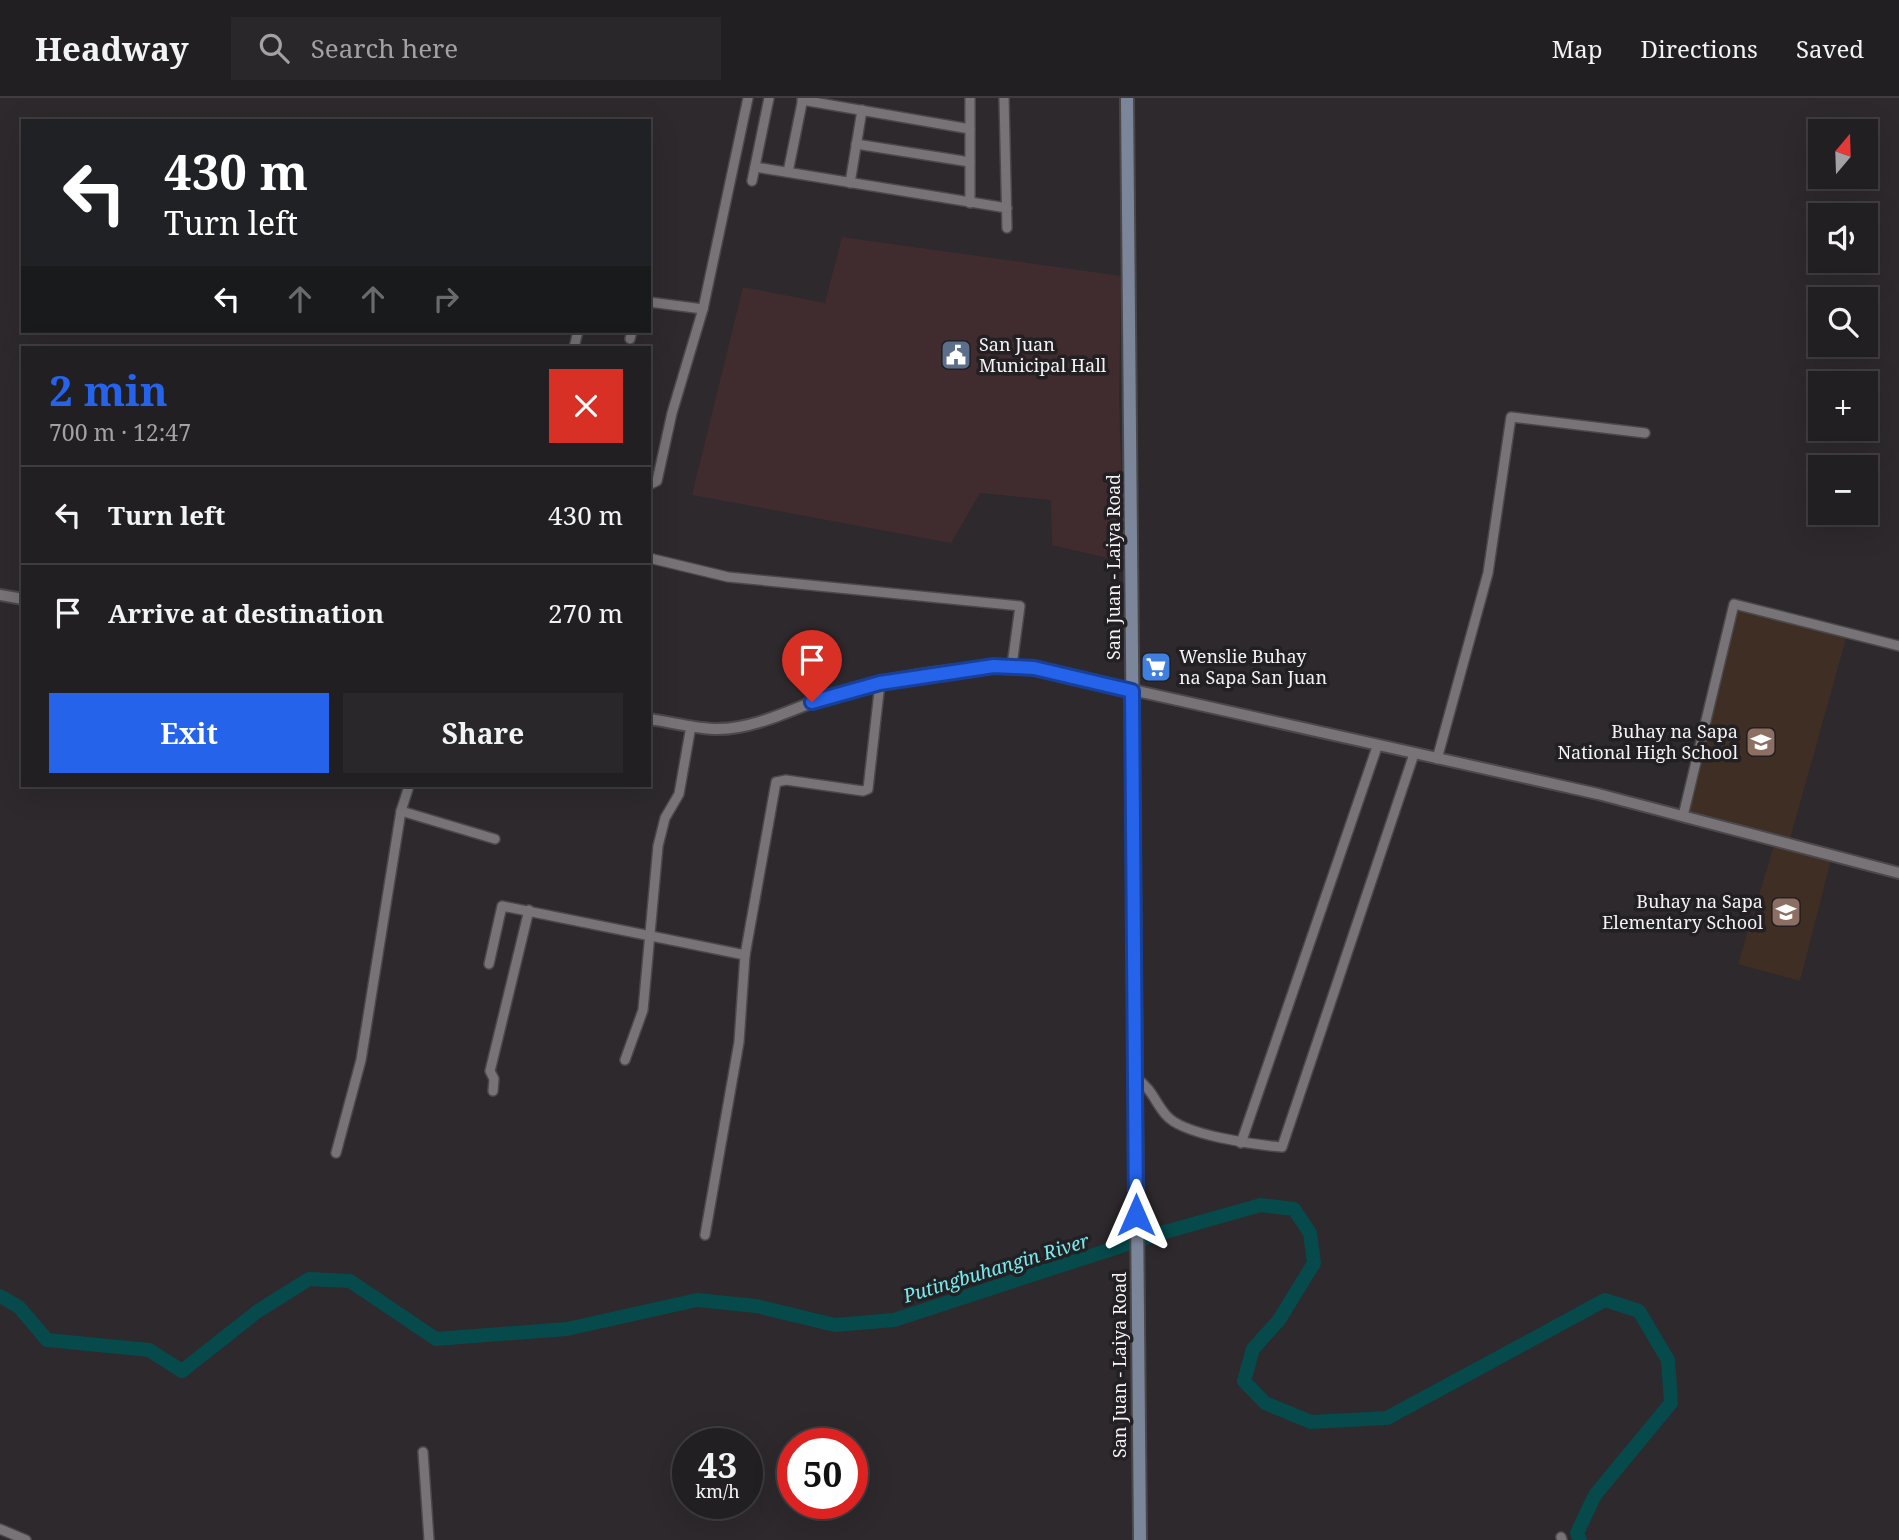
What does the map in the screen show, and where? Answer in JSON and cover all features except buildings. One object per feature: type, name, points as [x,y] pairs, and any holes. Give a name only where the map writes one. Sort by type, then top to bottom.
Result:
[{"type":"main road","name":"San Juan - Laiya Road","points":[[1127,98],[1140,1540]]},
{"type":"street","points":[[651,484],[657,481],[672,413],[703,309],[748,98]]},
{"type":"street","points":[[752,181],[769,98]]},
{"type":"street","points":[[970,98],[970,203]]},
{"type":"street","points":[[1004,98],[1007,228]]},
{"type":"street","points":[[788,172],[802,99],[970,129]]},
{"type":"street","points":[[850,183],[862,110]]},
{"type":"street","points":[[856,144],[970,162]]},
{"type":"street","points":[[755,167],[1007,208]]},
{"type":"street","points":[[651,302],[703,309]]},
{"type":"street","points":[[1437,759],[1488,573],[1511,417],[1645,433]]},
{"type":"street","points":[[651,558],[740,579],[1020,606],[1012,666]]},
{"type":"street","points":[[0,595],[21,599]]},
{"type":"street","points":[[1683,817],[1734,604],[1899,646]]},
{"type":"street","points":[[651,719],[718,729],[740,726],[880,683],[985,667],[1012,666],[1598,794],[1899,873]]},
{"type":"street","points":[[705,1235],[738,1042],[745,955],[776,782],[786,780],[863,791],[867,789],[880,683]]},
{"type":"street","points":[[625,1060],[643,1010],[660,839],[665,818],[679,794],[691,726]]},
{"type":"street","points":[[1241,1143],[1377,747]]},
{"type":"street","points":[[1135,1077],[1154,1093],[1165,1114],[1174,1123],[1241,1143],[1282,1147],[1414,754]]},
{"type":"street","points":[[336,1153],[360,1060],[401,811],[408,787]]},
{"type":"street","points":[[401,811],[495,839]]},
{"type":"street","points":[[489,964],[502,906],[745,955]]},
{"type":"street","points":[[493,1091],[494,1079],[490,1071],[529,910]]},
{"type":"street","points":[[423,1452],[429,1540]]},
{"type":"street","points":[[0,1529],[26,1540]]},
{"type":"shaded area","points":[[842,237],[1121,276],[1119,398],[1124,562],[1052,545],[1051,500],[980,493],[951,543],[692,495],[743,287],[825,303]]},
{"type":"shaded area","name":"Buhay na Sapa National High School","points":[[1737,607],[1847,635],[1790,839],[1688,811]]},
{"type":"shaded area","name":"Buhay na Sapa Elementary School","points":[[1774,845],[1831,860],[1800,981],[1738,964]]},
{"type":"waterway","name":"Putingbuhangin River","points":[[0,1296],[19,1307],[47,1340],[149,1350],[182,1371],[258,1311],[309,1279],[350,1281],[436,1339],[567,1329],[697,1300],[756,1306],[835,1325],[894,1320],[1158,1234],[1261,1205],[1294,1209],[1310,1233],[1314,1263],[1279,1320],[1253,1349],[1244,1381],[1265,1403],[1311,1422],[1387,1418],[1605,1300],[1639,1311],[1668,1360],[1671,1403],[1595,1495],[1577,1533],[1580,1540]]},
{"type":"place","name":"San Juan Municipal Hall","points":[[956,355]]},
{"type":"place","name":"Wenslie Buhay na Sapa San Juan","points":[[1156,667]]},
{"type":"place","name":"Buhay na Sapa National High School","points":[[1761,742]]},
{"type":"place","name":"Buhay na Sapa Elementary School","points":[[1786,912]]},
{"type":"route","points":[[812,702],[880,683],[994,666],[1034,668],[1132,691],[1136,1215]]}]
